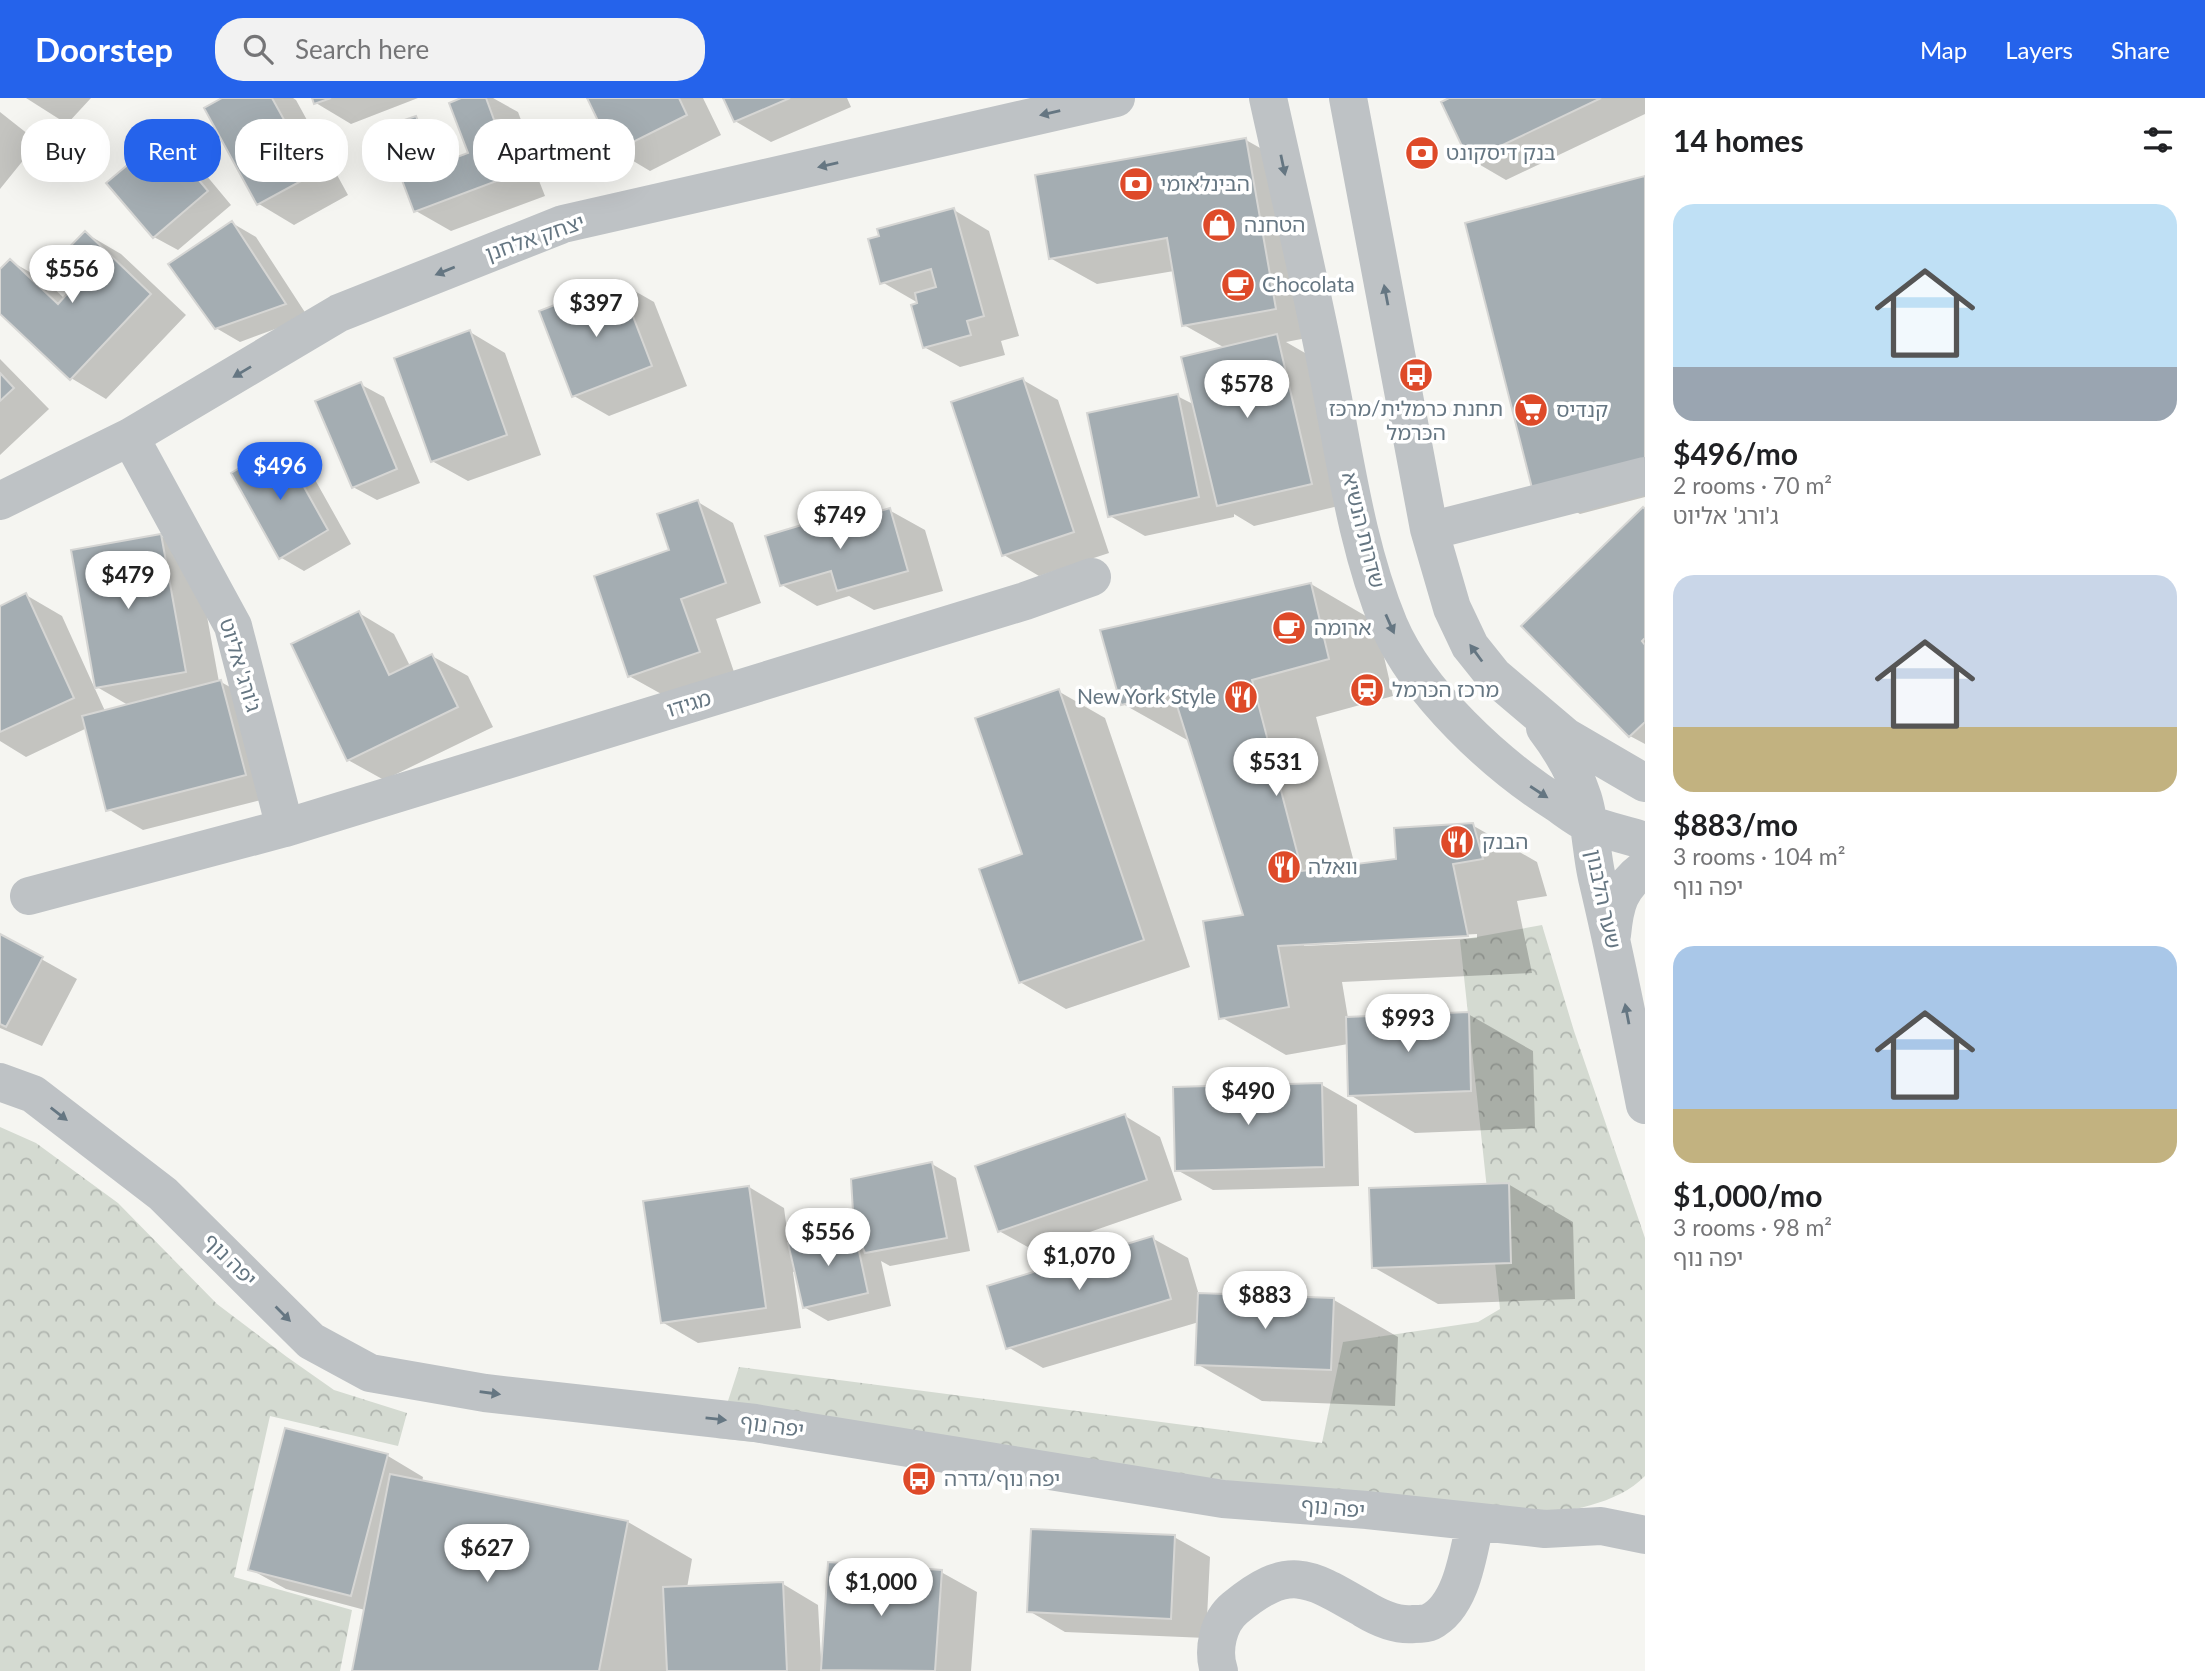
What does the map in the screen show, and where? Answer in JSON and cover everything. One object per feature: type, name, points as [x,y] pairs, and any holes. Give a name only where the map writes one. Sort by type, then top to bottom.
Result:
[{"type":"street","name":"יצחק אלחנן","points":[[0,501],[130,437],[339,313],[563,224],[1116,98]]},
{"type":"street","name":"שדרות הנשיא","points":[[1268,98],[1320,332],[1357,519],[1368,566],[1390,627],[1411,665],[1440,702],[1491,754],[1525,783],[1588,824],[1645,841]]},
{"type":"street","points":[[1348,98],[1429,528],[1452,608],[1471,646],[1494,676],[1566,737],[1645,783]]},
{"type":"street","name":"ג'ורג' אליוט","points":[[130,437],[233,626],[285,828]]},
{"type":"street","points":[[1429,528],[1449,526],[1645,476]]},
{"type":"street","name":"מגידו","points":[[29,896],[285,828],[1025,601],[1092,577]]},
{"type":"street","name":"שער הלבנון","points":[[1528,706],[1558,745],[1576,779],[1588,824],[1592,856],[1645,1105]]},
{"type":"street","points":[[1612,940],[1615,905],[1628,884],[1645,868]]},
{"type":"street","name":"יפה נוף","points":[[0,1082],[33,1094],[163,1194],[311,1341],[370,1373],[485,1393],[755,1423],[1223,1499],[1367,1510],[1545,1529],[1601,1526],[1645,1535]]},
{"type":"street","points":[[1601,1526],[1631,1516],[1645,1508]]},
{"type":"street","points":[[1219,1671],[1216,1643],[1230,1612],[1257,1590],[1279,1580],[1305,1579],[1331,1590],[1379,1618],[1392,1622],[1404,1625],[1429,1622],[1443,1611],[1464,1577],[1475,1523]]},
{"type":"green space","points":[[1542,925],[1574,1031],[1645,1238],[1645,1476],[1630,1488],[1613,1497],[1572,1510],[1491,1520],[716,1438],[739,1367],[1322,1443],[1343,1342],[1478,1322],[1500,1309],[1460,940]]},
{"type":"green space","points":[[0,1127],[36,1143],[118,1203],[217,1304],[287,1357],[334,1390],[407,1413],[398,1446],[270,1416],[234,1577],[352,1610],[340,1671],[0,1671]]},
{"type":"building","points":[[222,98],[272,98],[284,119],[235,119],[235,165],[221,139],[221,119],[210,119],[204,108]]},
{"type":"building","points":[[312,98],[331,98],[314,104]]},
{"type":"building","points":[[461,98],[486,98],[494,119],[473,119],[473,182],[494,182],[414,212],[403,182],[459,182],[459,156],[468,153],[459,129],[459,119],[455,119],[449,103]]},
{"type":"building","points":[[587,98],[679,98],[687,115],[635,141],[635,119],[597,119]]},
{"type":"building","points":[[723,98],[790,98],[734,122]]},
{"type":"building","points":[[1449,98],[1601,98],[1469,161],[1441,102]]},
{"type":"building","points":[[1246,138],[1276,309],[1182,326],[1167,238],[1049,259],[1035,175]]},
{"type":"building","points":[[124,168],[124,182],[200,182],[208,191],[153,238],[106,183]]},
{"type":"building","points":[[1645,176],[1645,459],[1532,488],[1465,223]]},
{"type":"building","points":[[244,182],[299,182],[257,205]]},
{"type":"building","points":[[954,208],[984,316],[967,321],[971,335],[923,348],[911,305],[917,303],[915,293],[936,287],[931,269],[880,284],[868,239],[879,236],[877,229]]},
{"type":"building","points":[[232,221],[286,304],[215,329],[168,264]]},
{"type":"building","points":[[85,231],[151,294],[70,380],[0,314],[0,269],[10,259],[58,304],[74,286],[52,265]]},
{"type":"building","points":[[619,280],[652,366],[572,397],[539,311]]},
{"type":"building","points":[[470,330],[507,435],[431,462],[394,358]]},
{"type":"building","points":[[1277,334],[1312,484],[1217,506],[1181,357]]},
{"type":"building","points":[[0,373],[14,388],[0,401]]},
{"type":"building","points":[[1023,378],[1074,532],[1002,556],[951,402]]},
{"type":"building","points":[[361,382],[397,469],[352,488],[315,401]]},
{"type":"building","points":[[1178,394],[1199,497],[1108,517],[1087,413]]},
{"type":"building","points":[[280,444],[328,530],[279,559],[231,473]]},
{"type":"building","points":[[698,500],[726,583],[681,599],[700,652],[628,677],[594,576],[669,550],[657,514]]},
{"type":"building","points":[[1643,507],[1645,638],[1642,641],[1645,645],[1645,722],[1629,737],[1521,626]]},
{"type":"building","points":[[890,508],[908,571],[837,591],[831,571],[780,586],[765,536],[815,521],[817,530]]},
{"type":"building","points":[[161,534],[186,672],[95,688],[71,550]]},
{"type":"building","points":[[1311,583],[1329,659],[1252,680],[1302,871],[1396,859],[1394,828],[1473,823],[1483,859],[1453,864],[1468,936],[1278,946],[1289,1007],[1219,1019],[1203,921],[1243,915],[1173,693],[1121,705],[1100,630]]},
{"type":"building","points":[[26,593],[74,698],[0,732],[0,606]]},
{"type":"building","points":[[359,611],[389,675],[432,654],[458,707],[347,761],[291,644]]},
{"type":"building","points":[[221,680],[246,775],[106,811],[82,716]]},
{"type":"building","points":[[1059,689],[1144,940],[1019,983],[979,869],[1022,854],[975,718]]},
{"type":"building","points":[[0,934],[43,957],[6,1027],[0,1024]]},
{"type":"building","points":[[1469,1012],[1471,1091],[1348,1096],[1346,1017]]},
{"type":"building","points":[[1322,1083],[1324,1167],[1175,1171],[1173,1087]]},
{"type":"building","points":[[1125,1114],[1147,1180],[998,1232],[975,1166]]},
{"type":"building","points":[[932,1162],[947,1238],[865,1253],[854,1228],[851,1179]]},
{"type":"building","points":[[1509,1183],[1511,1263],[1372,1268],[1369,1188]]},
{"type":"building","points":[[749,1186],[766,1308],[661,1323],[643,1201]]},
{"type":"building","points":[[854,1228],[868,1293],[803,1308],[788,1243]]},
{"type":"building","points":[[1153,1236],[1171,1299],[1006,1349],[987,1286]]},
{"type":"building","points":[[1198,1293],[1334,1298],[1331,1370],[1195,1365]]},
{"type":"building","points":[[285,1428],[388,1454],[351,1596],[248,1570]]},
{"type":"building","points":[[390,1474],[628,1521],[599,1671],[352,1671]]},
{"type":"building","points":[[1031,1529],[1175,1535],[1171,1619],[1027,1612]]},
{"type":"building","points":[[828,1562],[942,1570],[935,1671],[821,1670]]},
{"type":"building","points":[[783,1582],[787,1671],[667,1671],[663,1587]]},
{"type":"place","name":"בנק דיסקונט","points":[[1422,153]]},
{"type":"place","name":"הבינלאומי","points":[[1136,184]]},
{"type":"place","name":"הטחנה","points":[[1219,225]]},
{"type":"place","name":"Chocolata","points":[[1238,285]]},
{"type":"place","name":"תחנת כרמלית/מרכז הכרמל","points":[[1416,375]]},
{"type":"place","name":"קנדיס","points":[[1531,410]]},
{"type":"place","name":"ארומה","points":[[1289,628]]},
{"type":"place","name":"מרכז הכרמל","points":[[1367,690]]},
{"type":"place","name":"New York Style","points":[[1241,697]]},
{"type":"place","name":"הבנק","points":[[1457,842]]},
{"type":"place","name":"וואלה","points":[[1284,867]]},
{"type":"place","name":"יפה נוף/גדרה","points":[[919,1479]]}]
